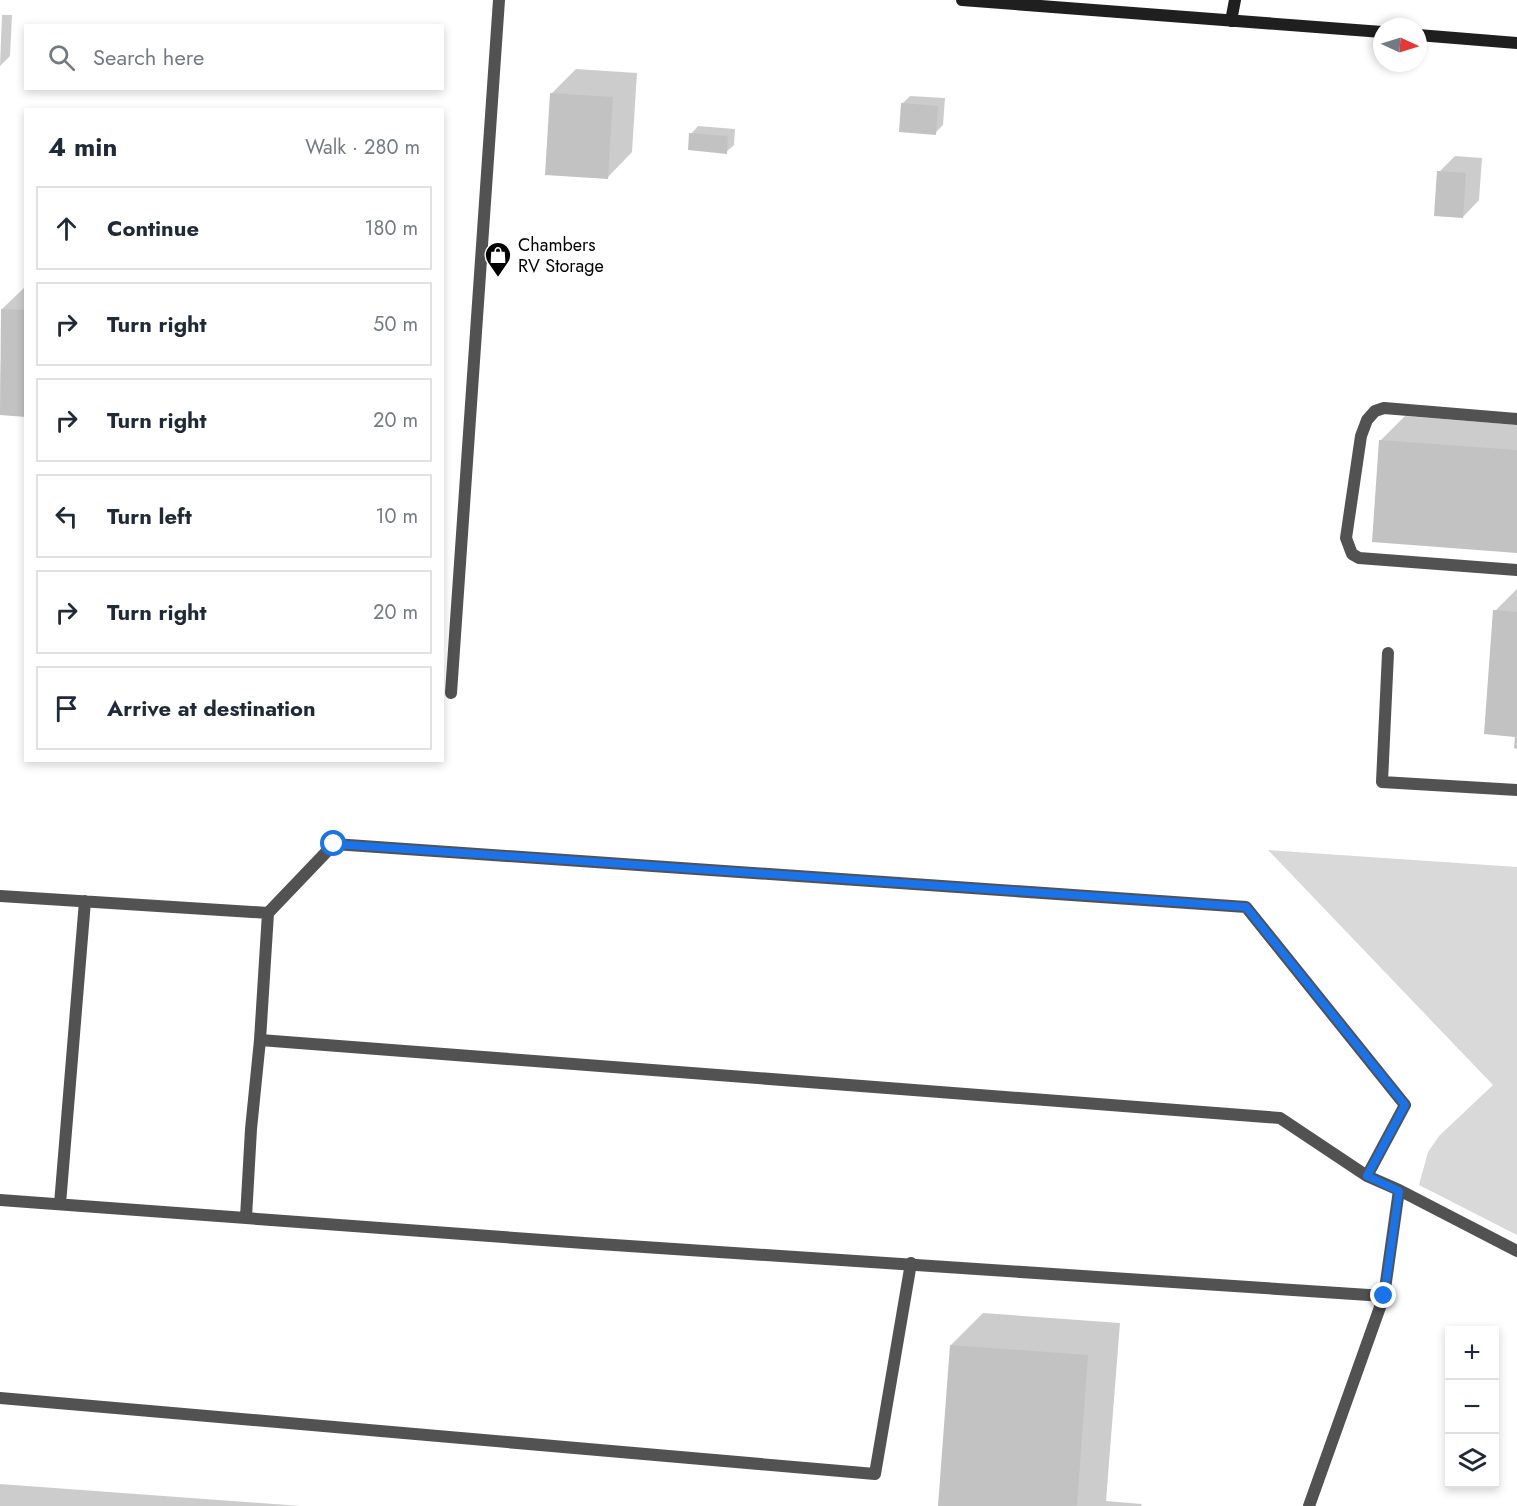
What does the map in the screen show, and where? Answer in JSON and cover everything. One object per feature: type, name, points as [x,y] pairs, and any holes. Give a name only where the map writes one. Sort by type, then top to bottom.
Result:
[{"type":"main road","points":[[962,0],[1373,31]]},
{"type":"main road","points":[[1231,21],[1235,0]]},
{"type":"main road","points":[[1427,36],[1517,43]]},
{"type":"lane","points":[[452,693],[499,0]]},
{"type":"lane","points":[[1517,419],[1384,408],[1375,411],[1367,420],[1361,436],[1346,538],[1352,554],[1359,558],[1517,570]]},
{"type":"lane","points":[[1388,653],[1382,782],[1517,790]]},
{"type":"lane","points":[[246,1217],[268,914],[334,844],[1246,907],[1405,1105],[1367,1176]]},
{"type":"lane","points":[[0,896],[268,914]]},
{"type":"lane","points":[[60,1204],[86,901]]},
{"type":"lane","points":[[260,1040],[1280,1118],[1367,1176],[1517,1251]]},
{"type":"lane","points":[[1309,1506],[1384,1296],[1399,1191]]},
{"type":"lane","points":[[0,1200],[584,1243],[1384,1296]]},
{"type":"lane","points":[[0,1398],[875,1474],[911,1263]]},
{"type":"shaded area","points":[[1268,850],[1517,867],[1517,1235],[1419,1185],[1428,1152],[1439,1136],[1493,1085]]},
{"type":"building","points":[[550,93],[613,97],[608,179],[545,175]]},
{"type":"building","points":[[901,103],[938,106],[936,135],[899,132]]},
{"type":"building","points":[[689,133],[728,136],[727,154],[688,150]]},
{"type":"building","points":[[1437,171],[1466,173],[1463,218],[1434,216]]},
{"type":"building","points":[[1,309],[24,310],[24,417],[0,415]]},
{"type":"building","points":[[1379,440],[1517,450],[1517,553],[1372,542]]},
{"type":"building","points":[[1493,610],[1517,612],[1517,749],[1514,748],[1515,737],[1484,734]]},
{"type":"building","points":[[950,1345],[1088,1355],[1077,1506],[938,1506]]},
{"type":"place","name":"Chambers RV Storage","points":[[498,278]]},
{"type":"route","points":[[334,844],[1246,907],[1405,1105],[1367,1176],[1399,1191],[1384,1296]]}]
